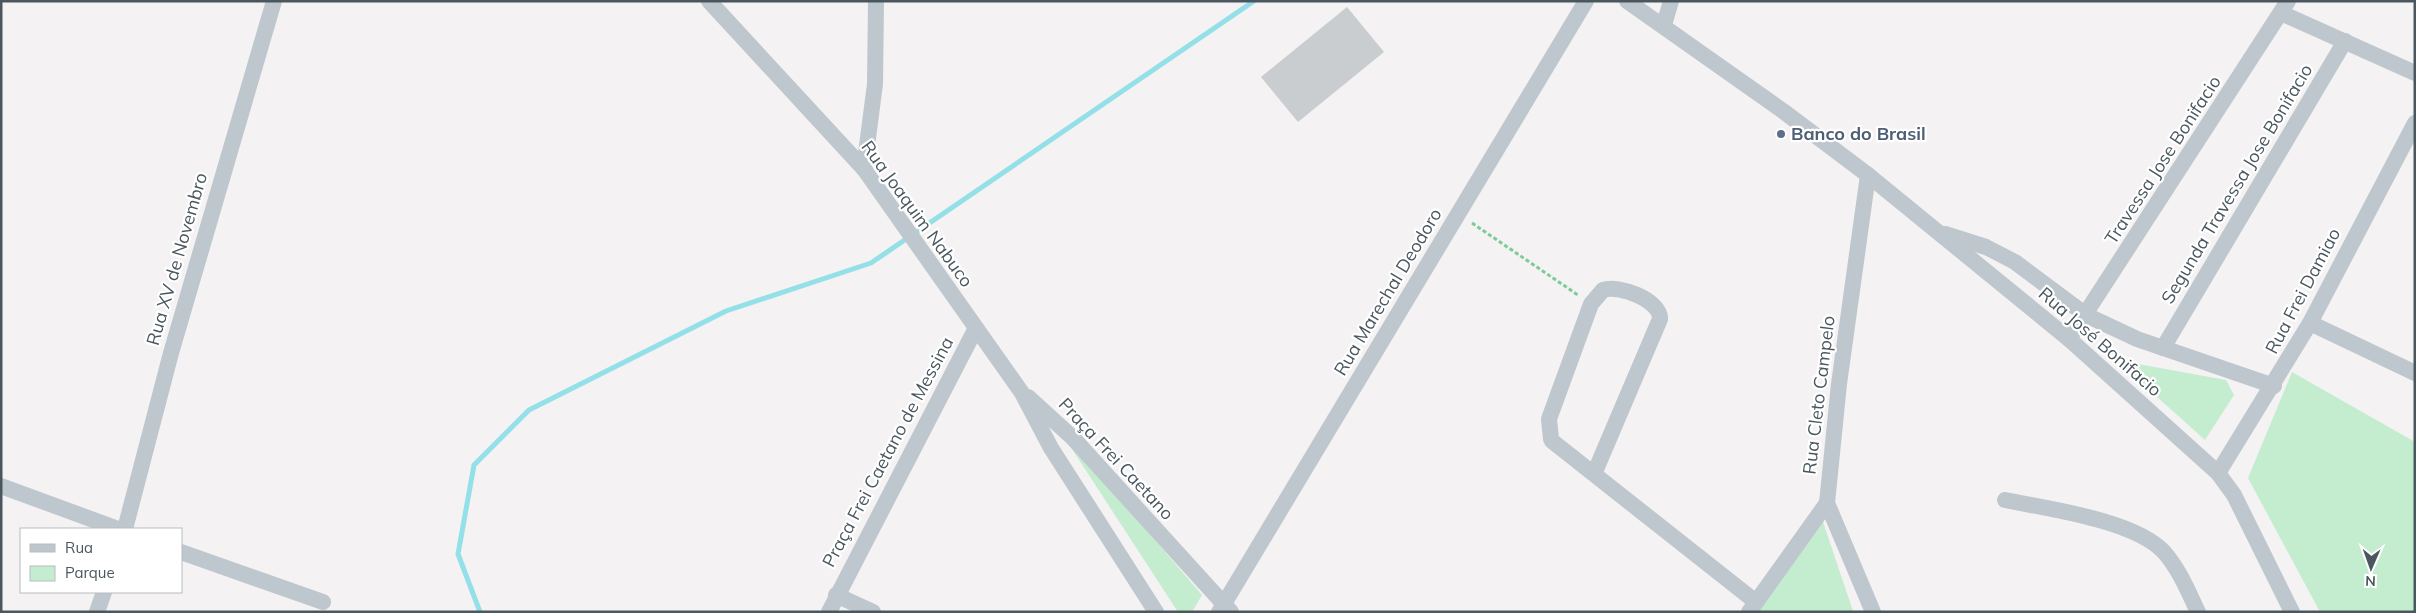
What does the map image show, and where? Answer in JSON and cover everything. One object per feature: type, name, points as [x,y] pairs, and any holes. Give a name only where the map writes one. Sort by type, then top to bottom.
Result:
[{"type":"street","name":"Rua XV de Novembro","points":[[125,528],[171,353],[274,1]]},
{"type":"street","name":"Rua Joaquim Nabuco","points":[[709,1],[864,169],[1022,393]]},
{"type":"street","points":[[864,169],[875,84],[876,1]]},
{"type":"street","name":"Rua Marechal Deodoro","points":[[1225,609],[1586,1]]},
{"type":"street","name":"Rua José Bonifacio","points":[[1627,1],[1664,25],[1868,175],[2069,339],[2218,473],[2230,489],[2292,612]]},
{"type":"street","points":[[1664,25],[1671,1]]},
{"type":"street","points":[[2284,7],[2345,41],[2415,73]]},
{"type":"street","name":"Travessa Jose Bonifacio","points":[[2069,339],[2284,7]]},
{"type":"street","name":"Segunda Travessa Jose Bonifacio","points":[[2164,348],[2345,41]]},
{"type":"street","name":"Rua Frei Damiao","points":[[2218,473],[2274,386],[2310,323],[2415,123]]},
{"type":"street","name":"Rua Cleto Campelo","points":[[1868,175],[1839,384],[1827,503],[1873,612]]},
{"type":"street","name":"Rua José Bonifacio","points":[[1938,232],[1986,247],[2015,262],[2086,315],[2137,339],[2274,386]]},
{"type":"street","points":[[1594,474],[1660,323],[1661,314],[1654,304],[1626,291],[1614,288],[1603,290],[1591,304],[1548,426],[1552,441],[1752,607],[1827,503]]},
{"type":"street","points":[[2310,323],[2415,373]]},
{"type":"street","name":"Praça Frei Caetano de Messina","points":[[829,612],[836,595],[976,328]]},
{"type":"street","name":"Praça Frei Caetano","points":[[1022,393],[1073,438],[1225,609]]},
{"type":"street","name":"Praça Frei Caetano","points":[[1022,393],[1052,448],[1156,612]]},
{"type":"street","points":[[1,486],[115,528]]},
{"type":"street","points":[[2006,500],[2111,524],[2149,541],[2162,551],[2176,568],[2198,612]]},
{"type":"street","points":[[182,552],[323,602]]},
{"type":"street","points":[[98,612],[104,593]]},
{"type":"street","name":"Praça Frei Caetano de Messina","points":[[836,595],[873,612]]},
{"type":"path","points":[[1458,214],[1591,304]]},
{"type":"green space","points":[[2116,360],[2226,380],[2234,395],[2205,440]]},
{"type":"green space","points":[[2292,372],[2415,442],[2415,612],[2320,612],[2248,478]]},
{"type":"green space","points":[[1057,426],[1202,595],[1192,612],[1178,612]]},
{"type":"green space","points":[[1823,522],[1853,611],[1758,612]]},
{"type":"building","points":[[1347,7],[1384,52],[1298,122],[1261,77]]},
{"type":"waterway","points":[[480,612],[458,554],[474,465],[529,410],[726,311],[871,263],[1254,1]]},
{"type":"place","name":"Banco do Brasil","points":[[1781,134]]}]
